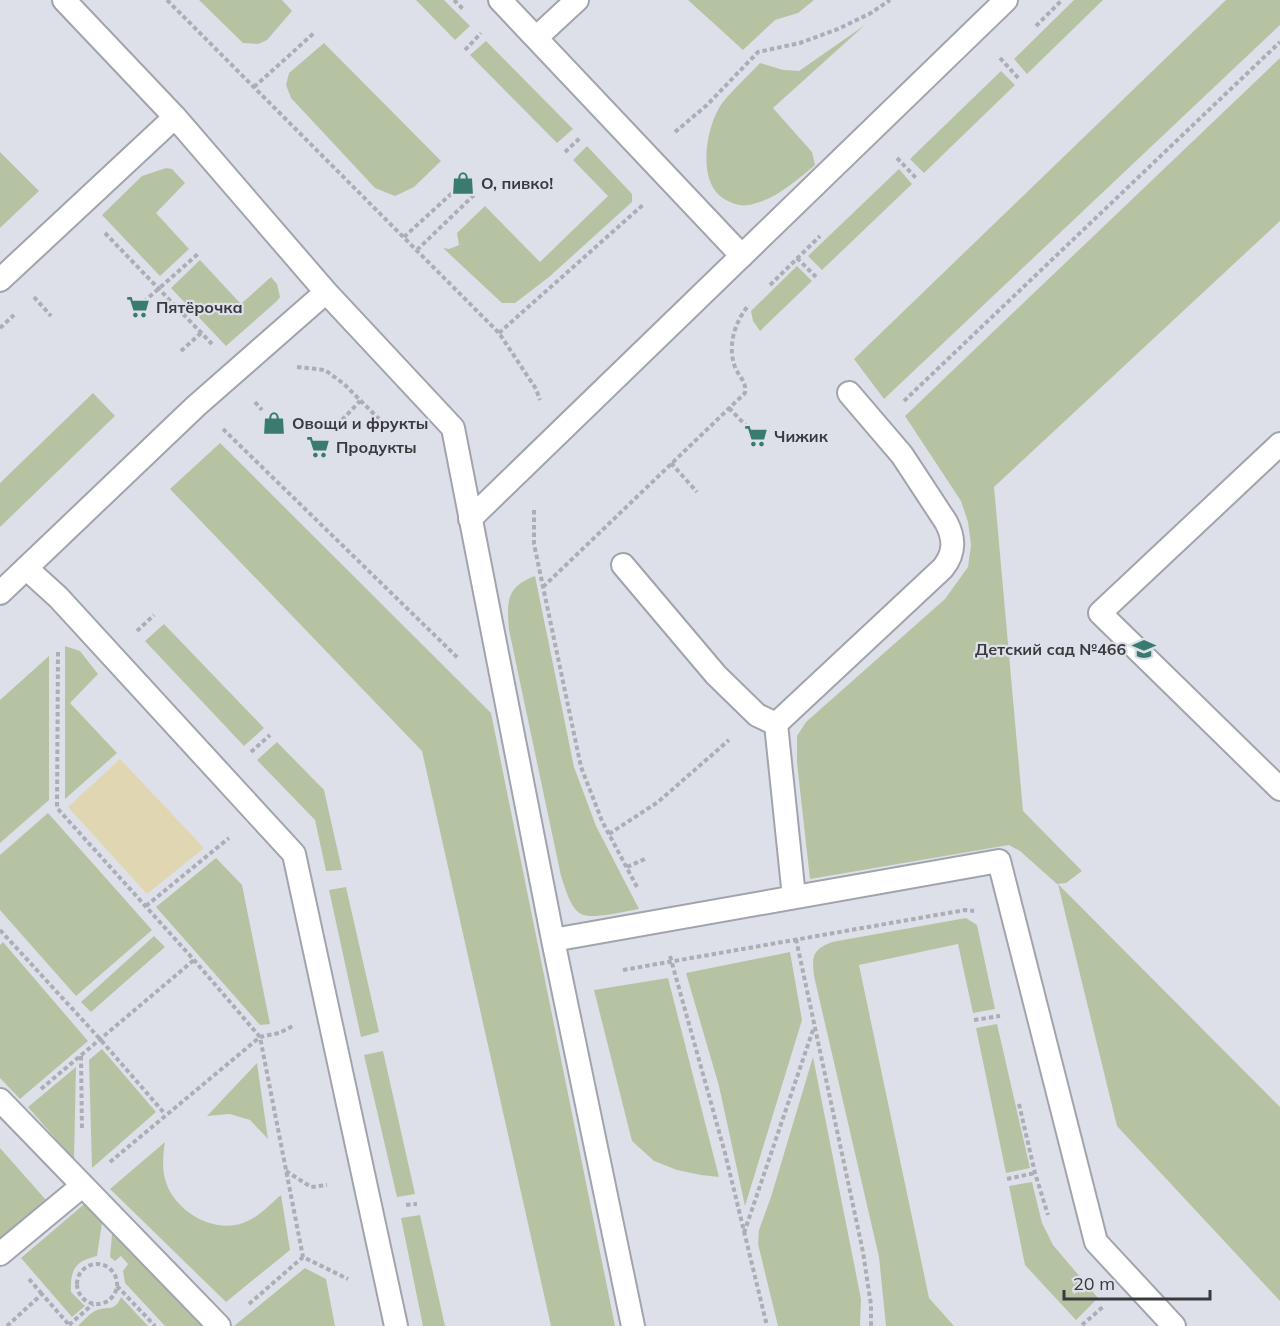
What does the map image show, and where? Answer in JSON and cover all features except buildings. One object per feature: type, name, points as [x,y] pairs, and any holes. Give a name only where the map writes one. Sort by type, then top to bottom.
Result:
[{"type":"lane","points":[[64,0],[175,117],[326,292],[453,428],[552,940],[633,1326]]},
{"type":"lane","points":[[500,0],[742,256]]},
{"type":"lane","points":[[536,38],[577,0]]},
{"type":"lane","points":[[470,519],[1006,0]]},
{"type":"lane","points":[[0,280],[175,117]]},
{"type":"lane","points":[[0,592],[196,406],[326,292]]},
{"type":"lane","points":[[766,719],[943,568],[952,554],[952,532],[946,522],[902,455],[849,393]]},
{"type":"lane","points":[[1280,444],[1100,613],[1280,789]]},
{"type":"lane","points":[[623,566],[716,675],[766,719],[795,897]]},
{"type":"lane","points":[[26,568],[58,597],[294,854],[396,1326]]},
{"type":"lane","points":[[552,940],[999,861],[1096,1242],[1174,1326]]},
{"type":"lane","points":[[6,1106],[219,1326]]},
{"type":"lane","points":[[0,1254],[82,1186]]},
{"type":"path","points":[[167,0],[499,333],[536,389]]},
{"type":"path","points":[[454,0],[469,15]]},
{"type":"path","points":[[646,155],[707,105],[758,52],[800,43],[838,29],[871,13],[890,0]]},
{"type":"path","points":[[1032,30],[1062,0]]},
{"type":"path","points":[[465,50],[484,30]]},
{"type":"path","points":[[254,87],[314,33]]},
{"type":"path","points":[[877,426],[1280,42]]},
{"type":"path","points":[[993,68],[1009,52]]},
{"type":"path","points":[[565,152],[585,132]]},
{"type":"path","points":[[898,160],[907,151]]},
{"type":"path","points":[[404,237],[463,183]]},
{"type":"path","points":[[417,250],[474,195]]},
{"type":"path","points":[[499,333],[651,198]]},
{"type":"path","points":[[102,230],[214,346]]},
{"type":"path","points":[[764,291],[823,234]]},
{"type":"path","points":[[138,307],[199,253]]},
{"type":"path","points":[[33,296],[51,316]]},
{"type":"path","points":[[542,588],[745,393],[746,389],[735,367],[732,352],[733,338],[736,324],[755,299]]},
{"type":"path","points":[[181,351],[201,333]]},
{"type":"path","points":[[342,420],[360,401]]},
{"type":"path","points":[[196,406],[216,422],[464,663]]},
{"type":"path","points":[[729,408],[756,436]]},
{"type":"path","points":[[671,463],[697,492]]},
{"type":"path","points":[[534,506],[534,544],[581,767],[602,821],[655,922]]},
{"type":"path","points":[[58,597],[57,808],[260,1037],[303,1257]]},
{"type":"path","points":[[130,637],[154,615]]},
{"type":"path","points":[[609,834],[658,802],[766,719]]},
{"type":"path","points":[[243,758],[270,735]]},
{"type":"path","points":[[146,906],[259,816]]},
{"type":"path","points":[[627,867],[647,858]]},
{"type":"path","points":[[623,970],[965,910],[974,911],[981,919]]},
{"type":"path","points":[[1,932],[100,1039],[165,1114]]},
{"type":"path","points":[[796,939],[863,1252],[871,1305],[871,1326]]},
{"type":"path","points":[[6,1106],[81,1056],[194,960]]},
{"type":"path","points":[[672,962],[725,1153],[767,1326]]},
{"type":"path","points":[[998,1005],[1003,1026]]},
{"type":"path","points":[[82,1186],[165,1114],[260,1037],[279,1033],[327,1008]]},
{"type":"path","points":[[974,1020],[1000,1016]]},
{"type":"path","points":[[744,1234],[814,1026]]},
{"type":"path","points":[[81,1056],[82,1186]]},
{"type":"path","points":[[1019,1104],[1035,1173],[1049,1218]]},
{"type":"path","points":[[285,1170],[311,1187],[364,1178]]},
{"type":"path","points":[[1007,1179],[1035,1173]]},
{"type":"path","points":[[303,1257],[389,1298]]},
{"type":"path","points":[[241,1311],[303,1257]]},
{"type":"path","points":[[7,1326],[42,1294],[69,1326],[94,1304],[106,1302],[111,1298],[117,1285],[116,1278],[108,1267],[95,1264],[82,1269],[78,1275],[77,1288],[83,1298],[94,1304]]},
{"type":"path","points":[[117,1285],[155,1326]]},
{"type":"path","points":[[1082,1326],[1110,1300]]},
{"type":"green space","points":[[199,0],[282,0],[292,11],[267,40],[258,44],[243,43]]},
{"type":"green space","points":[[416,0],[444,0],[470,26],[455,40]]},
{"type":"green space","points":[[688,0],[814,0],[798,13],[775,20],[743,50]]},
{"type":"green space","points":[[1074,0],[1103,0],[1027,74],[1014,59]]},
{"type":"green space","points":[[1226,0],[1280,0],[1280,25],[884,399],[854,359]]},
{"type":"green space","points":[[865,25],[773,108],[812,152],[815,165],[794,183],[762,202],[736,204],[717,193],[707,171],[707,144],[714,118],[727,98],[760,63],[783,70],[799,71]]},
{"type":"green space","points":[[486,41],[573,129],[557,143],[470,55]]},
{"type":"green space","points":[[324,43],[441,161],[414,187],[395,196],[375,188],[291,98],[286,85],[289,73]]},
{"type":"green space","points":[[1280,58],[1280,221],[994,487],[1023,811],[1082,871],[1066,883],[1057,884],[1020,851],[1009,845],[810,879],[797,763],[797,736],[806,722],[945,599],[968,567],[971,545],[968,522],[961,501],[905,416]]},
{"type":"green space","points":[[1001,71],[1015,85],[924,173],[910,159]]},
{"type":"green space","points":[[587,146],[632,194],[632,202],[549,277],[515,303],[502,303],[443,248],[449,249],[459,245],[457,233],[485,206],[540,262],[608,196],[573,160]]},
{"type":"green space","points":[[0,152],[39,191],[0,228]]},
{"type":"green space","points":[[166,168],[172,169],[185,183],[156,213],[189,249],[160,276],[102,215],[142,176]]},
{"type":"green space","points":[[899,169],[912,184],[822,270],[808,256]]},
{"type":"green space","points":[[200,260],[241,304],[271,277],[277,284],[280,297],[277,301],[226,346],[171,288]]},
{"type":"green space","points":[[797,266],[812,281],[760,331],[753,321],[751,311]]},
{"type":"green space","points":[[93,393],[115,416],[0,527],[0,483]]},
{"type":"green space","points":[[220,443],[491,713],[615,1326],[551,1326],[422,751],[170,489]]},
{"type":"green space","points":[[535,576],[574,767],[596,826],[639,909],[601,916],[581,914],[571,902],[561,876],[509,630],[510,597],[518,585]]},
{"type":"green space","points":[[164,624],[264,728],[244,746],[145,641]]},
{"type":"green space","points":[[65,646],[80,651],[98,674],[70,703],[117,753],[65,799]]},
{"type":"green space","points":[[49,656],[49,800],[0,843],[0,700]]},
{"type":"green space","points":[[277,742],[324,790],[342,870],[326,871],[315,820],[257,760]]},
{"type":"green space","points":[[48,813],[152,930],[76,996],[0,910],[0,855]]},
{"type":"green space","points":[[216,858],[242,885],[270,1024],[260,1025],[156,907]]},
{"type":"green space","points":[[1058,884],[1280,1107],[1280,1301],[1117,1126]]},
{"type":"green space","points":[[346,887],[379,1032],[361,1037],[329,890]]},
{"type":"green space","points":[[966,918],[977,925],[995,1009],[973,1013],[958,944],[859,965],[929,1298],[954,1326],[886,1326],[879,1257],[814,976],[813,963],[817,951],[832,942]]},
{"type":"green space","points":[[154,936],[165,947],[91,1012],[81,1002]]},
{"type":"green space","points":[[3,942],[88,1041],[20,1099],[0,1078],[0,945]]},
{"type":"green space","points":[[790,952],[802,1020],[745,1206],[719,1086],[686,973]]},
{"type":"green space","points":[[668,978],[719,1177],[677,1170],[654,1161],[632,1141],[594,990]]},
{"type":"green space","points":[[997,1024],[1030,1168],[1006,1173],[976,1028]]},
{"type":"green space","points":[[102,1049],[156,1112],[92,1168],[89,1060]]},
{"type":"green space","points":[[383,1051],[415,1194],[397,1197],[364,1055]]},
{"type":"green space","points":[[813,1057],[861,1299],[860,1326],[778,1326],[758,1244],[759,1230]]},
{"type":"green space","points":[[257,1063],[268,1139],[250,1120],[230,1114],[207,1116]]},
{"type":"green space","points":[[76,1067],[74,1160],[28,1107]]},
{"type":"green space","points":[[165,1142],[163,1170],[169,1190],[176,1200],[195,1217],[219,1225],[231,1226],[243,1223],[258,1215],[281,1195],[290,1250],[226,1302],[110,1189]]},
{"type":"green space","points":[[0,1148],[46,1200],[0,1240]]},
{"type":"green space","points":[[1032,1182],[1042,1223],[1053,1245],[1098,1298],[1076,1320],[1025,1265],[1009,1186]]},
{"type":"green space","points":[[89,1200],[103,1216],[97,1256],[79,1264],[73,1272],[71,1292],[85,1306],[72,1317],[21,1258]]},
{"type":"green space","points":[[420,1215],[445,1326],[423,1326],[401,1218]]},
{"type":"green space","points":[[113,1223],[211,1326],[165,1326],[125,1283],[123,1271],[128,1264],[121,1256],[115,1261],[110,1257]]},
{"type":"green space","points":[[305,1268],[326,1279],[335,1326],[234,1326]]},
{"type":"green space","points":[[121,1297],[148,1326],[78,1326],[95,1311],[114,1307]]},
{"type":"sand","points":[[120,759],[204,848],[147,894],[68,807]]},
{"type":"place","name":"О, пивко!","points":[[463,183]]},
{"type":"place","name":"Пятёрочка","points":[[138,307]]},
{"type":"place","name":"Овощи и фрукты","points":[[274,423]]},
{"type":"place","name":"Чижик","points":[[756,436]]},
{"type":"place","name":"Продукты","points":[[318,447]]},
{"type":"place","name":"Детский сад №466","points":[[1144,649]]}]
